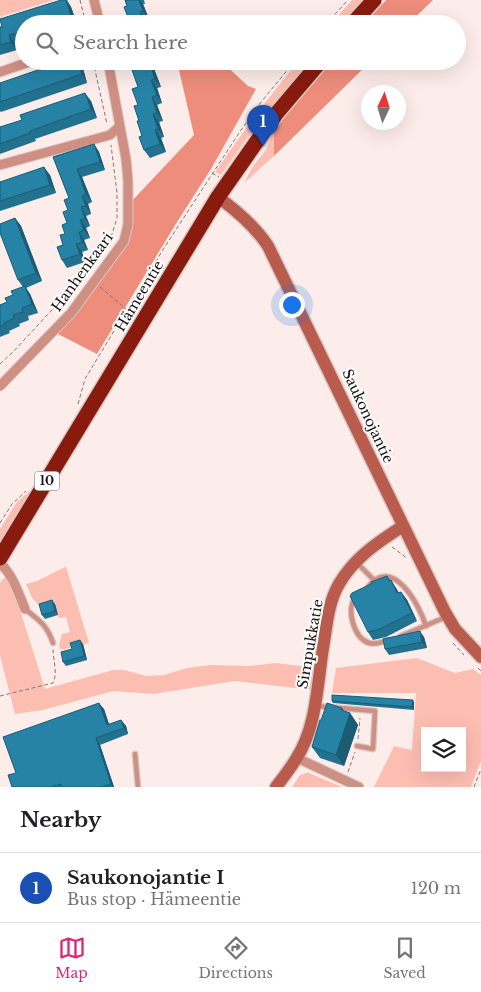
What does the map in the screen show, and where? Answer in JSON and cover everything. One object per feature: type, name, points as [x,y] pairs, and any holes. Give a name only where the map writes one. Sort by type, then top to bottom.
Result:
[{"type":"highway","points":[[360,15],[374,0]]},
{"type":"highway","name":"Hämeentie","points":[[0,558],[218,197],[276,114],[313,70]]},
{"type":"street","points":[[94,0],[98,15]]},
{"type":"street","points":[[0,72],[15,67]]},
{"type":"street","name":"Hanhenkaari","points":[[0,386],[71,313],[124,241],[128,224],[128,181],[110,70]]},
{"type":"street","points":[[0,166],[110,135],[120,126]]},
{"type":"street","name":"Saukonojantie","points":[[218,197],[252,224],[268,246],[448,616],[455,629],[481,657]]},
{"type":"street","name":"Simpukkatie","points":[[276,787],[297,758],[306,740],[315,706],[330,606],[340,583],[356,561],[380,541],[403,526]]},
{"type":"street","points":[[0,562],[8,570],[24,609]]},
{"type":"street","points":[[297,758],[359,787]]},
{"type":"lane","points":[[356,561],[374,580]]},
{"type":"lane","points":[[426,626],[419,609],[403,585],[390,578],[374,580],[366,590],[355,598],[351,606],[354,623],[364,639],[368,642],[377,643],[413,632],[448,616]]},
{"type":"lane","points":[[24,609],[38,619],[49,631],[53,643]]},
{"type":"lane","points":[[315,706],[375,711],[373,749],[357,746]]},
{"type":"lane","points":[[135,754],[138,787]]},
{"type":"path","points":[[334,15],[348,0]]},
{"type":"path","points":[[80,1],[84,15]]},
{"type":"path","points":[[0,364],[74,286],[106,246],[112,234],[117,218],[116,180],[110,135],[96,70]]},
{"type":"path","points":[[77,409],[85,380],[164,248],[239,133],[288,70]]},
{"type":"path","points":[[84,272],[127,309]]},
{"type":"path","points":[[0,523],[12,504],[26,491]]},
{"type":"path","points":[[0,696],[53,683],[55,674],[53,643]]},
{"type":"path","points":[[474,787],[481,770]]},
{"type":"shaded area","points":[[0,0],[54,0],[0,17]]},
{"type":"shaded area","points":[[352,0],[367,0],[353,15],[339,15]]},
{"type":"shaded area","points":[[386,0],[433,0],[417,15],[372,15]]},
{"type":"shaded area","points":[[179,70],[231,70],[248,86],[256,89],[211,169],[97,354],[54,332],[124,241],[129,204],[194,135]]},
{"type":"shaded area","points":[[291,70],[304,70],[248,137],[221,175],[215,172],[254,117]]},
{"type":"shaded area","points":[[324,70],[362,70],[274,156],[274,130],[298,98]]},
{"type":"shaded area","points":[[274,130],[274,156],[244,183],[253,166],[266,150]]},
{"type":"shaded area","points":[[81,408],[79,415],[0,546],[0,529],[17,502],[32,489]]},
{"type":"shaded area","points":[[65,567],[89,643],[61,650],[59,645],[62,634],[70,632],[66,617],[59,618],[55,604],[42,608],[32,598],[26,584],[37,581]]},
{"type":"shaded area","points":[[7,574],[45,689],[113,670],[124,670],[147,676],[164,675],[187,668],[210,665],[249,666],[276,663],[315,668],[312,690],[235,681],[154,694],[113,691],[43,710],[15,714],[0,655],[0,583]]},
{"type":"shaded area","points":[[417,658],[455,673],[473,669],[481,675],[481,761],[471,787],[374,787],[394,746],[412,750],[416,693],[332,693],[336,668]]},
{"type":"shaded area","points":[[309,772],[342,787],[292,787],[300,775]]},
{"type":"building","points":[[61,0],[66,0],[71,15],[15,15],[15,33],[9,35],[11,42],[0,45],[0,27],[2,27],[0,19]]},
{"type":"building","points":[[125,0],[139,0],[143,11],[140,12],[141,15],[127,15],[124,7],[127,6]]},
{"type":"building","points":[[38,70],[80,70],[82,74],[0,102],[0,83]]},
{"type":"building","points":[[132,70],[152,70],[155,79],[151,80],[157,95],[152,97],[157,113],[153,114],[158,129],[155,130],[160,144],[144,150],[139,137],[142,136],[134,106],[138,105],[132,89],[138,87]]},
{"type":"building","points":[[85,93],[91,109],[0,144],[0,127],[22,120],[20,115]]},
{"type":"building","points":[[94,144],[100,162],[77,169],[86,194],[82,196],[86,206],[81,207],[85,218],[80,220],[84,230],[79,232],[82,242],[76,244],[80,254],[62,260],[57,247],[63,245],[60,235],[65,234],[62,225],[67,223],[63,212],[68,210],[64,200],[69,198],[53,157]]},
{"type":"building","points":[[44,167],[50,185],[0,201],[0,182]]},
{"type":"building","points":[[15,218],[36,273],[18,280],[0,233],[0,224]]},
{"type":"building","points":[[25,286],[32,304],[22,308],[23,312],[13,315],[14,318],[0,327],[0,305],[7,302],[5,298],[13,295],[11,291]]},
{"type":"building","points":[[387,576],[397,593],[401,592],[412,613],[380,629],[368,632],[350,596],[352,593],[371,584],[371,582]]},
{"type":"building","points":[[52,600],[55,611],[42,615],[39,604]]},
{"type":"building","points":[[420,631],[422,642],[385,649],[383,639]]},
{"type":"building","points":[[80,640],[84,656],[63,662],[61,652],[72,649],[70,643]]},
{"type":"building","points":[[332,695],[413,700],[412,707],[332,701]]},
{"type":"building","points":[[99,703],[107,725],[121,720],[124,728],[96,738],[111,784],[101,787],[62,787],[61,784],[51,787],[12,787],[8,775],[16,773],[3,737]]},
{"type":"building","points":[[327,703],[350,713],[336,755],[312,747]]},
{"type":"place","name":"Saukonojantie I","points":[[263,146]]}]
